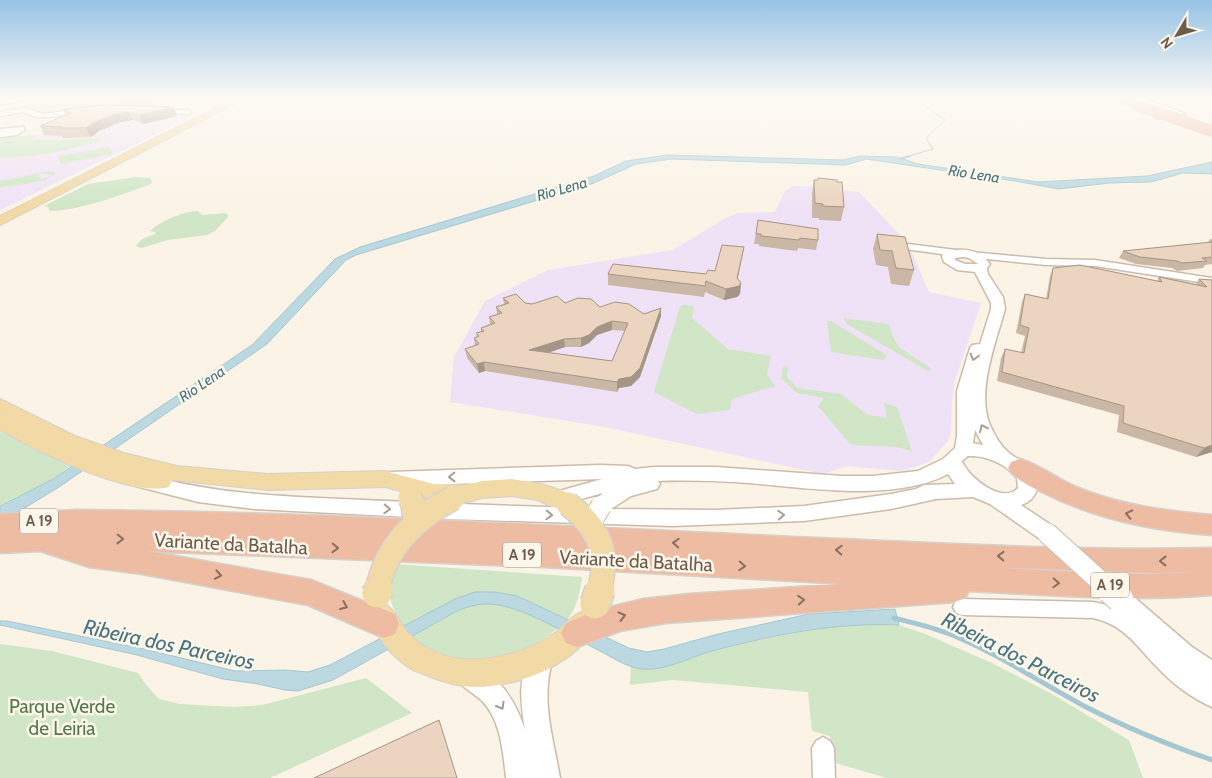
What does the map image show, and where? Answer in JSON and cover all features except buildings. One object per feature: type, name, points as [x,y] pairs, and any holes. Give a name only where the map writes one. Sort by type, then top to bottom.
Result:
[{"type":"highway","points":[[1020,488],[1050,487],[1097,505],[1157,519],[1212,525]]},
{"type":"highway","name":"Variante da Batalha","points":[[0,524],[78,520],[244,522],[1050,558],[1156,561],[1212,560]]},
{"type":"highway","name":"Variante da Batalha","points":[[0,542],[79,538],[192,541],[543,556],[1007,581],[1175,586],[1212,583]]},
{"type":"highway","points":[[36,540],[89,556],[142,562],[311,593],[384,624]]},
{"type":"highway","points":[[577,632],[598,622],[628,614],[720,605],[964,589],[1007,581]]},
{"type":"main road","points":[[0,216],[154,134]]},
{"type":"main road","points":[[0,221],[171,134]]},
{"type":"main road","points":[[986,262],[970,255],[952,255],[954,264],[963,267],[984,289],[989,299],[965,392],[966,436],[958,457],[957,476],[973,490],[995,498],[1020,488]]},
{"type":"main road","points":[[963,267],[986,262]]},
{"type":"main road","points":[[986,262],[982,276],[997,296],[999,304],[982,368],[977,409],[983,431],[1047,533],[1184,655],[1212,674]]},
{"type":"main road","points":[[0,405],[62,446]]},
{"type":"main road","points":[[0,421],[120,469],[192,495],[228,500],[416,511],[738,518],[808,513],[895,502],[934,492]]},
{"type":"main road","points":[[120,469],[245,482],[600,472],[641,475],[667,473],[878,483],[922,478],[958,457],[980,450],[1020,488]]},
{"type":"main road","points":[[120,469],[238,488],[388,488],[404,493],[410,498],[413,504],[415,521]]},
{"type":"main road","points":[[564,501],[615,481],[641,475]]},
{"type":"main road","points":[[385,479],[437,493],[459,496]]},
{"type":"main road","points":[[596,514],[614,494],[632,488],[673,482],[850,492],[973,490]]},
{"type":"main road","points":[[515,487],[539,491],[596,514],[604,566],[601,590],[595,604],[577,632],[541,658],[508,670],[481,674],[441,668],[421,659],[400,644],[384,624],[380,614],[377,593],[380,578],[390,554],[402,535],[424,514],[459,496],[481,489],[515,487]]},
{"type":"main road","points":[[541,658],[535,676],[532,698],[546,778]]},
{"type":"main road","points":[[466,673],[493,694],[503,707],[513,738],[520,778]]},
{"type":"street","points":[[908,247],[933,250],[952,255]]},
{"type":"street","points":[[986,262],[1095,263],[1212,281]]},
{"type":"street","points":[[962,607],[1093,610],[1113,614],[1128,623],[1173,669],[1212,697]]},
{"type":"street","points":[[823,748],[824,778]]},
{"type":"shaded area","points":[[41,134],[155,134],[0,210],[0,158],[16,158],[72,149],[107,138],[29,140]]},
{"type":"shaded area","points":[[792,186],[859,192],[903,238],[912,253],[929,292],[981,303],[955,381],[951,433],[947,442],[929,462],[902,471],[847,466],[823,474],[605,427],[450,402],[454,357],[485,301],[548,270],[673,250],[737,213],[775,212],[785,191]]},
{"type":"green space","points":[[38,136],[31,140],[109,138],[55,152],[14,158],[0,158],[0,138]]},
{"type":"green space","points":[[110,147],[113,154],[61,164],[58,156]]},
{"type":"green space","points":[[42,172],[54,172],[56,174],[45,180],[0,189],[25,183],[0,187],[0,181],[39,174],[41,180],[53,175],[41,173],[0,180]]},
{"type":"green space","points":[[136,177],[150,178],[151,184],[74,208],[50,211],[48,207],[44,206],[88,184]]},
{"type":"green space","points":[[197,211],[203,215],[225,213],[229,216],[215,231],[207,235],[168,240],[141,248],[136,246],[142,239],[155,234],[156,232],[150,231],[160,224],[178,215]]},
{"type":"green space","points":[[680,306],[694,306],[692,318],[728,349],[771,356],[767,375],[775,386],[732,399],[730,410],[697,414],[654,392]]},
{"type":"green space","points":[[843,318],[889,324],[894,339],[900,348],[932,369],[928,371],[847,324]]},
{"type":"green space","points":[[827,321],[831,321],[885,354],[886,358],[883,360],[831,352]]},
{"type":"green space","points":[[788,366],[787,377],[797,388],[841,394],[868,415],[887,418],[884,403],[897,407],[912,451],[896,447],[851,445],[818,406],[824,398],[797,393],[781,378],[783,367]]},
{"type":"green space","points":[[0,432],[70,466],[53,479],[0,505]]},
{"type":"green space","points":[[393,564],[582,577],[573,611],[566,621],[550,634],[533,645],[514,653],[493,658],[472,659],[451,657],[432,650],[415,639],[401,622],[391,602],[390,587]]},
{"type":"green space","points":[[853,624],[899,625],[923,633],[992,663],[1050,693],[1129,740],[1143,778],[887,778],[832,762],[830,736],[812,731],[808,692],[673,680],[630,685],[631,666],[652,668],[748,643],[800,632]]},
{"type":"green space","name":"Parque Verde de Leiria","points":[[0,644],[52,651],[138,673],[159,699],[180,704],[234,707],[262,705],[366,678],[412,713],[270,778],[0,778]]},
{"type":"water","name":"Rio Lena","points":[[667,155],[843,160],[860,156],[897,157],[918,164],[1038,182],[1147,176],[1212,162],[1212,174],[1183,173],[1151,182],[1109,183],[1059,189],[866,159],[846,165],[671,159],[636,164],[594,183],[356,255],[346,260],[267,344],[59,487],[0,523],[0,506],[53,479],[252,345],[335,259],[360,247],[594,176],[626,161]]},
{"type":"water","points":[[475,592],[495,592],[517,596],[629,648],[647,652],[809,614],[895,609],[899,625],[852,626],[805,631],[712,651],[660,668],[643,669],[623,663],[530,615],[500,605],[486,604],[457,611],[333,680],[298,691],[223,679],[137,655],[0,625],[0,621],[7,621],[144,649],[235,671],[286,670],[308,672],[330,665],[455,599]]},
{"type":"waterway","points":[[906,157],[933,149],[926,138],[930,134]]},
{"type":"waterway","points":[[900,159],[910,156]]},
{"type":"waterway","name":"Ribeira dos Parceiros","points":[[894,618],[952,635],[1003,660],[1101,715],[1148,736],[1212,760]]}]
